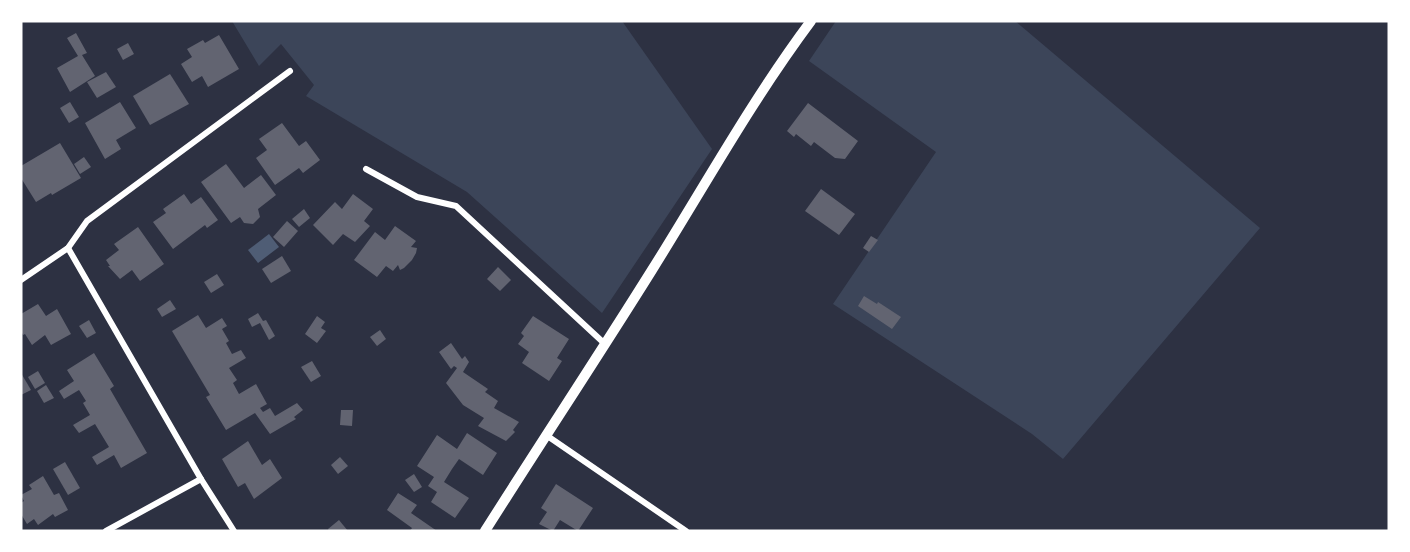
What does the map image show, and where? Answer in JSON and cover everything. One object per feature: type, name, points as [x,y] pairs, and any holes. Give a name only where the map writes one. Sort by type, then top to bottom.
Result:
[{"type":"street","points":[[484,531],[605,344],[740,125],[789,50],[811,21]]},
{"type":"street","points":[[21,280],[68,248],[87,221],[290,71]]},
{"type":"street","points":[[366,169],[417,197],[456,206],[605,344]]},
{"type":"street","points":[[68,248],[201,479],[234,531]]},
{"type":"street","points":[[546,435],[686,531]]},
{"type":"street","points":[[106,531],[201,479]]},
{"type":"shaded area","points":[[232,21],[622,21],[712,149],[602,313],[467,192],[306,96],[314,85],[281,44],[259,66]]},
{"type":"shaded area","points":[[836,21],[1015,21],[1260,228],[1063,459],[1032,434],[833,304],[936,152],[809,61]]},
{"type":"shaded area","points":[[269,234],[279,247],[258,263],[248,250]]},
{"type":"building","points":[[76,33],[87,53],[82,55],[95,76],[70,92],[57,68],[78,56],[67,38]]},
{"type":"building","points":[[219,35],[239,69],[208,87],[202,76],[192,82],[181,64],[192,57],[187,49],[203,40],[205,43]]},
{"type":"building","points":[[128,43],[134,54],[123,60],[117,49]]},
{"type":"building","points":[[106,72],[116,87],[97,98],[87,82]]},
{"type":"building","points":[[170,74],[189,104],[150,125],[133,96]]},
{"type":"building","points":[[70,102],[79,117],[69,123],[60,108]]},
{"type":"building","points":[[120,102],[136,128],[116,140],[121,149],[105,159],[85,123]]},
{"type":"building","points":[[808,103],[858,141],[845,159],[835,158],[814,142],[811,146],[796,134],[794,137],[787,131]]},
{"type":"building","points":[[282,123],[299,146],[306,141],[320,160],[303,173],[299,168],[275,185],[256,158],[267,150],[259,139]]},
{"type":"building","points":[[60,143],[81,178],[36,202],[21,178],[21,166]]},
{"type":"building","points":[[84,157],[91,167],[80,174],[74,164]]},
{"type":"building","points":[[226,164],[244,188],[261,175],[276,195],[258,209],[260,217],[253,224],[244,223],[240,217],[231,223],[201,182]]},
{"type":"building","points":[[821,189],[855,214],[839,235],[805,211]]},
{"type":"building","points":[[184,194],[191,204],[201,197],[218,220],[207,228],[205,225],[173,249],[153,222],[166,213],[163,209]]},
{"type":"building","points":[[353,194],[373,209],[364,221],[370,226],[355,242],[343,234],[333,245],[313,225],[335,202],[342,209]]},
{"type":"building","points":[[304,209],[310,218],[299,227],[292,219]]},
{"type":"building","points":[[287,221],[298,231],[284,247],[273,237]]},
{"type":"building","points":[[395,226],[416,241],[411,247],[417,248],[416,253],[404,268],[400,270],[398,265],[393,271],[386,266],[377,277],[354,260],[375,232],[385,240]]},
{"type":"building","points":[[138,227],[164,264],[140,281],[132,270],[120,279],[108,266],[110,266],[106,260],[119,250],[114,244]]},
{"type":"building","points":[[871,236],[878,240],[869,252],[863,248]]},
{"type":"building","points":[[282,256],[291,271],[271,283],[262,269]]},
{"type":"building","points":[[498,267],[511,280],[500,291],[487,279]]},
{"type":"building","points":[[217,274],[224,285],[211,293],[204,282]]},
{"type":"building","points":[[864,296],[901,317],[892,329],[858,306]]},
{"type":"building","points":[[170,300],[176,309],[162,317],[157,309]]},
{"type":"building","points":[[38,304],[46,316],[57,309],[71,334],[51,345],[45,335],[32,345],[21,331],[21,314]]},
{"type":"building","points":[[258,313],[263,321],[266,320],[275,336],[269,340],[260,323],[252,327],[248,319]]},
{"type":"building","points":[[198,315],[206,328],[222,318],[227,326],[222,329],[229,341],[226,343],[232,354],[241,350],[246,358],[229,368],[237,380],[233,383],[239,394],[256,384],[267,404],[260,408],[263,412],[270,408],[275,416],[297,403],[303,410],[294,417],[296,419],[270,434],[255,413],[226,430],[206,397],[210,395],[172,331]]},
{"type":"building","points":[[317,316],[325,322],[321,328],[326,331],[317,343],[305,334]]},
{"type":"building","points":[[533,316],[569,339],[557,358],[562,361],[549,381],[522,363],[529,352],[518,344],[524,336],[521,333]]},
{"type":"building","points":[[89,320],[96,333],[87,338],[79,326]]},
{"type":"building","points":[[380,330],[386,339],[377,346],[370,337]]},
{"type":"building","points":[[451,343],[462,359],[465,356],[469,362],[463,372],[488,389],[485,392],[498,401],[494,408],[519,422],[513,430],[515,432],[506,441],[478,426],[484,418],[463,405],[446,383],[457,368],[454,366],[451,369],[439,352]]},
{"type":"building","points":[[94,353],[114,386],[110,389],[147,453],[121,468],[114,455],[97,465],[92,457],[109,447],[95,424],[79,433],[73,425],[90,415],[83,403],[86,401],[79,390],[64,399],[59,391],[74,381],[67,370]]},
{"type":"building","points":[[312,361],[321,376],[311,382],[301,367]]},
{"type":"building","points":[[38,371],[45,383],[35,389],[28,377]]},
{"type":"building","points":[[21,373],[31,390],[21,395]]},
{"type":"building","points":[[46,385],[54,398],[44,403],[37,391]]},
{"type":"building","points":[[341,410],[353,410],[352,426],[340,425]]},
{"type":"building","points":[[467,433],[497,453],[483,475],[459,459],[452,469],[444,482],[469,498],[455,518],[431,502],[437,492],[428,486],[434,477],[417,466],[437,435],[457,449]]},
{"type":"building","points":[[248,441],[262,465],[270,459],[282,478],[254,499],[245,483],[238,487],[222,459]]},
{"type":"building","points":[[340,457],[348,466],[338,474],[331,465]]},
{"type":"building","points":[[65,462],[80,488],[68,495],[53,469]]},
{"type":"building","points":[[414,474],[422,487],[414,492],[405,480]]},
{"type":"building","points":[[43,476],[54,495],[59,493],[68,510],[55,517],[53,514],[38,525],[34,519],[27,524],[21,514],[21,503],[24,501],[21,495],[32,489],[29,485]]},
{"type":"building","points":[[556,484],[593,508],[578,531],[560,520],[553,531],[539,524],[547,512],[541,508]]},
{"type":"building","points":[[398,493],[417,505],[411,513],[437,531],[410,531],[412,528],[387,510]]},
{"type":"building","points":[[339,520],[348,531],[329,531],[328,529]]}]
